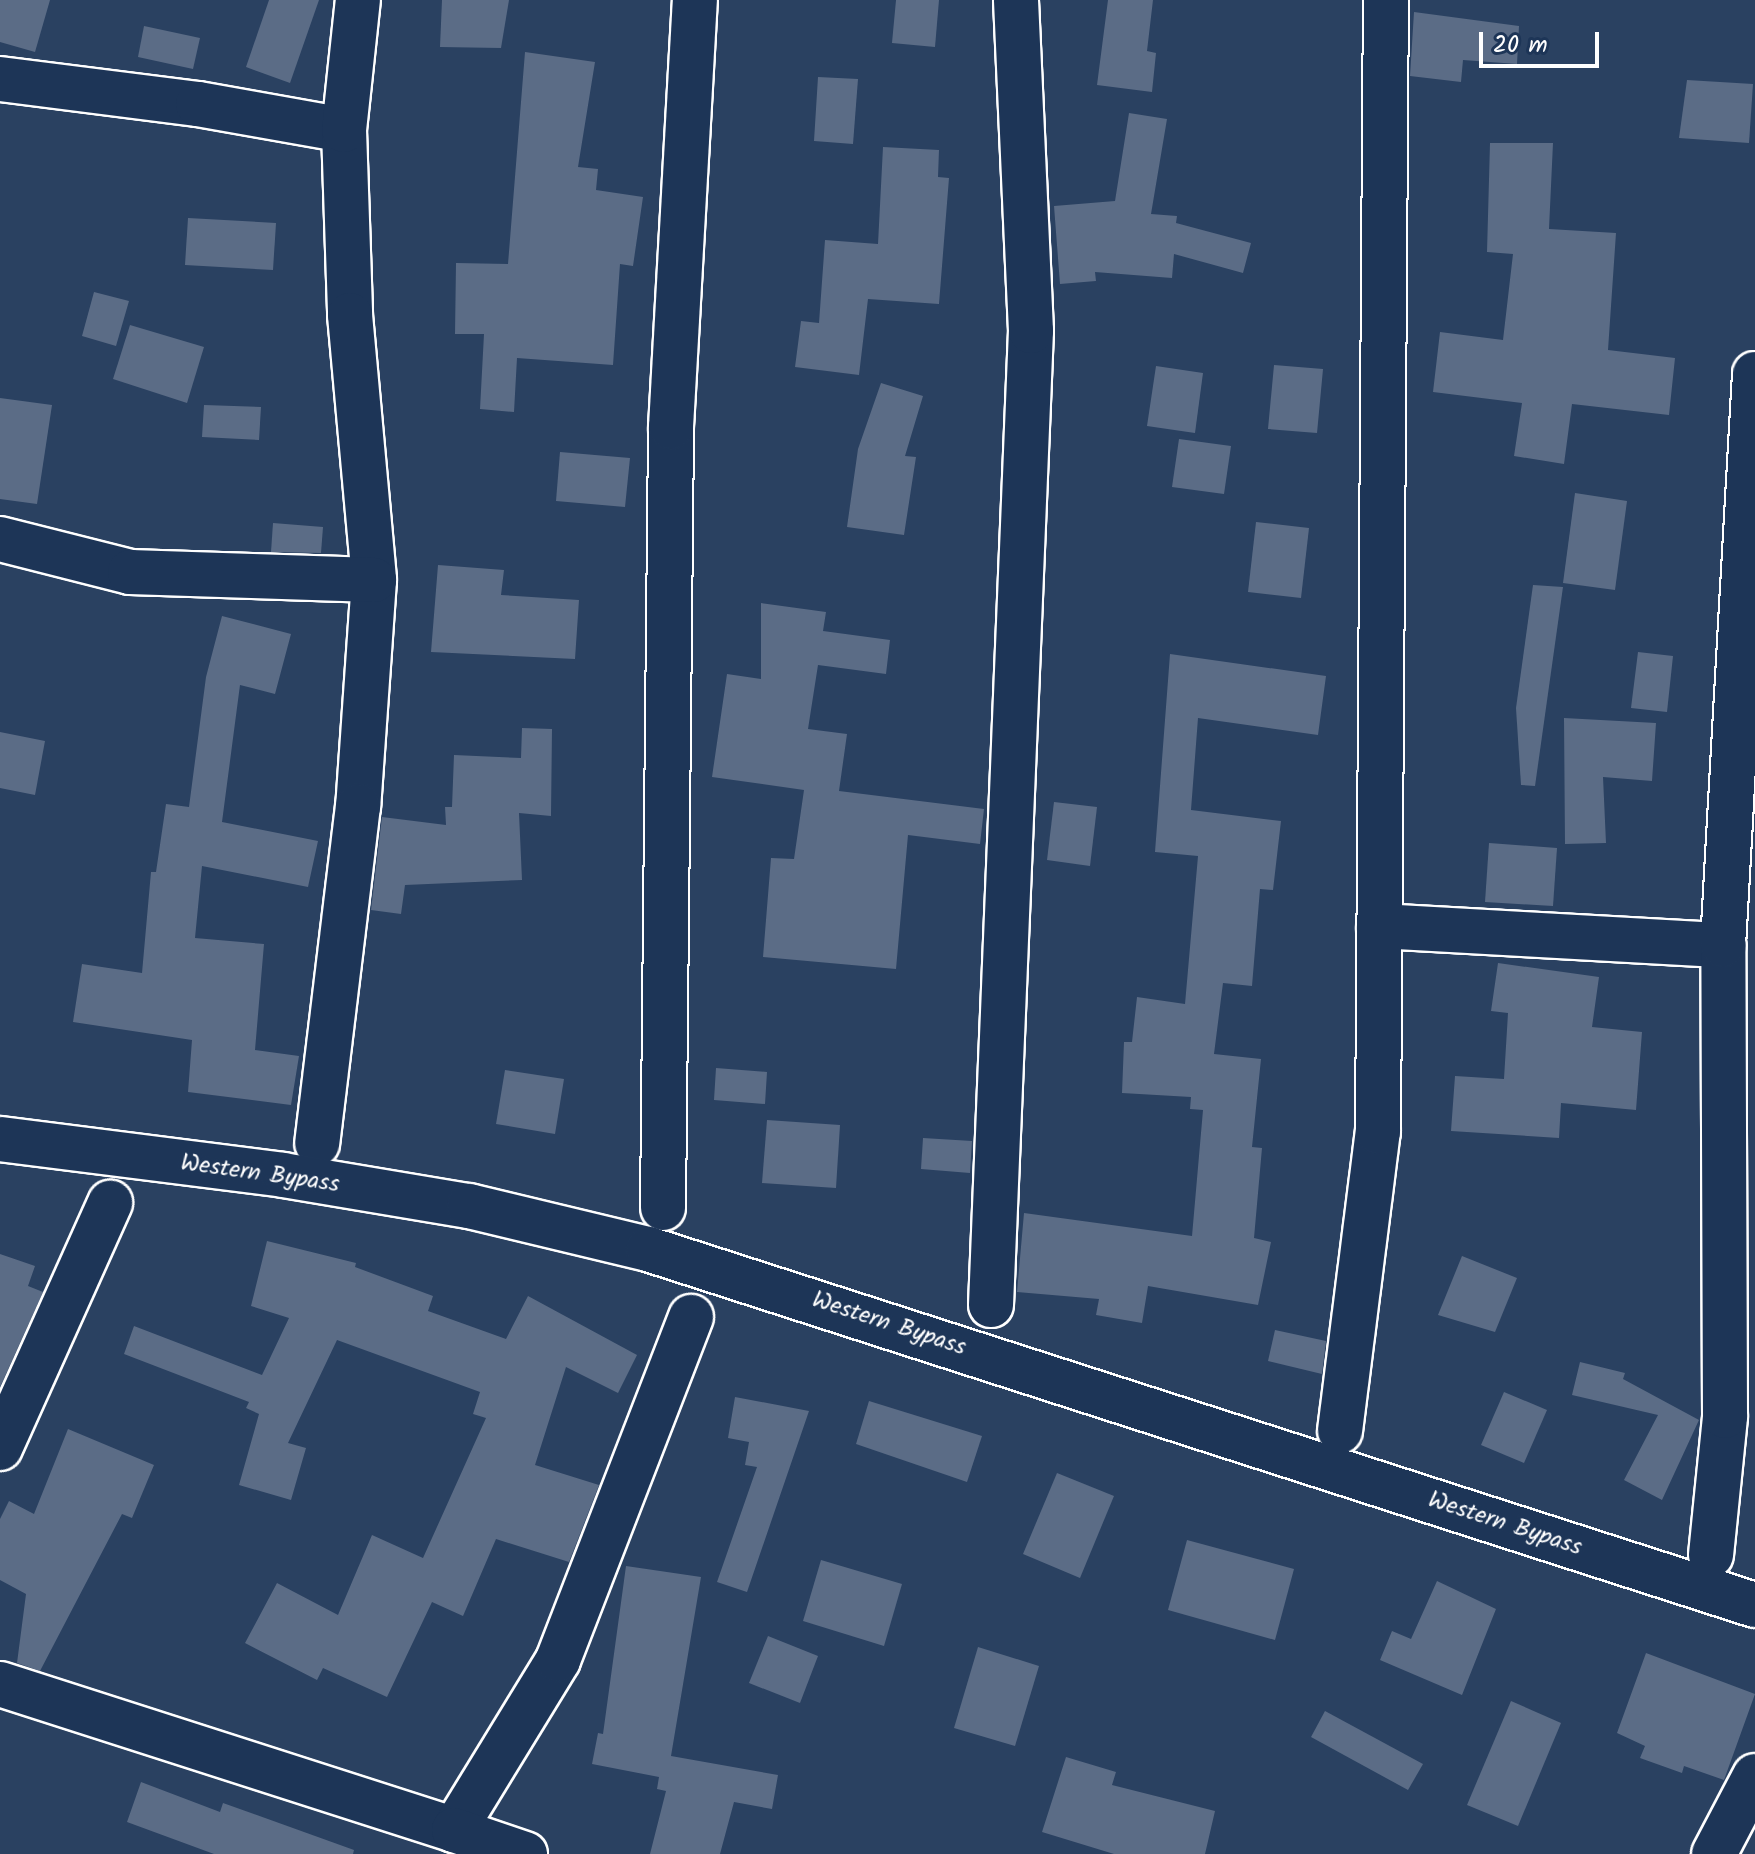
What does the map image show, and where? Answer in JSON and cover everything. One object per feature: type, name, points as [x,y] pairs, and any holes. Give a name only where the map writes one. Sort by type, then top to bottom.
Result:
[{"type":"street","points":[[317,1144],[358,806],[374,580],[350,315],[344,130],[358,0]]},
{"type":"street","points":[[663,1208],[671,427],[695,0]]},
{"type":"street","points":[[991,1305],[1031,331],[1016,0]]},
{"type":"street","points":[[1340,1431],[1378,1132],[1386,0]]},
{"type":"street","points":[[0,79],[198,104],[344,130]]},
{"type":"street","points":[[1711,1555],[1725,1416],[1723,945],[1755,374]]},
{"type":"street","points":[[0,539],[130,572],[374,580]]},
{"type":"street","points":[[1379,926],[1723,945]]},
{"type":"street","name":"Western Bypass","points":[[0,1139],[283,1175],[469,1206],[648,1249],[1755,1605]]},
{"type":"street","points":[[0,1448],[110,1203]]},
{"type":"street","points":[[454,1830],[558,1660],[691,1317]]},
{"type":"street","points":[[0,1684],[525,1854]]},
{"type":"street","points":[[1714,1854],[1755,1776]]},
{"type":"building","points":[[0,0],[50,0],[35,52],[0,42]]},
{"type":"building","points":[[269,0],[319,0],[290,83],[246,67]]},
{"type":"building","points":[[442,0],[509,0],[501,48],[440,47]]},
{"type":"building","points":[[896,0],[939,0],[935,47],[892,43]]},
{"type":"building","points":[[1108,0],[1153,0],[1147,51],[1156,53],[1152,92],[1097,85]]},
{"type":"building","points":[[1414,12],[1519,26],[1517,64],[1463,60],[1461,82],[1410,76]]},
{"type":"building","points":[[144,26],[200,38],[193,69],[138,57]]},
{"type":"building","points":[[525,52],[595,62],[578,167],[598,169],[596,190],[643,197],[633,266],[620,264],[613,365],[517,358],[514,412],[480,409],[484,334],[455,334],[456,263],[508,264]]},
{"type":"building","points":[[818,77],[858,79],[853,144],[814,141]]},
{"type":"building","points":[[1687,80],[1753,84],[1749,143],[1679,138]]},
{"type":"building","points":[[1129,113],[1167,119],[1151,214],[1177,216],[1176,223],[1251,243],[1243,273],[1174,254],[1172,278],[1095,272],[1096,281],[1060,284],[1054,206],[1115,201]]},
{"type":"building","points":[[1490,143],[1553,143],[1549,229],[1616,233],[1608,350],[1675,358],[1669,415],[1572,404],[1564,464],[1514,456],[1522,403],[1433,392],[1440,332],[1503,340],[1513,254],[1487,252]]},
{"type":"building","points":[[883,147],[939,150],[938,177],[949,178],[939,304],[868,299],[859,375],[795,367],[801,321],[819,323],[825,240],[878,244]]},
{"type":"building","points":[[188,218],[276,223],[273,270],[185,265]]},
{"type":"building","points":[[94,292],[129,301],[116,346],[82,336]]},
{"type":"building","points":[[130,325],[204,347],[187,403],[113,379]]},
{"type":"building","points":[[1274,365],[1323,369],[1317,433],[1268,429]]},
{"type":"building","points":[[1156,366],[1203,373],[1195,433],[1147,426]]},
{"type":"building","points":[[881,383],[923,396],[905,456],[916,457],[904,535],[847,527],[858,449]]},
{"type":"building","points":[[0,398],[52,405],[37,504],[0,499]]},
{"type":"building","points":[[204,405],[261,407],[259,440],[202,437]]},
{"type":"building","points":[[1179,439],[1231,446],[1224,494],[1172,487]]},
{"type":"building","points":[[560,452],[630,458],[625,507],[556,501]]},
{"type":"building","points":[[1575,493],[1627,501],[1615,590],[1563,583]]},
{"type":"building","points":[[1256,522],[1309,528],[1301,598],[1248,592]]},
{"type":"building","points":[[273,523],[323,527],[321,553],[271,552]]},
{"type":"building","points":[[438,565],[504,570],[501,595],[579,600],[575,659],[431,652]]},
{"type":"building","points":[[1533,585],[1563,587],[1535,786],[1521,785],[1516,708]]},
{"type":"building","points":[[761,603],[826,612],[823,631],[890,640],[886,674],[818,665],[808,729],[847,734],[839,791],[984,809],[980,844],[908,835],[896,969],[763,957],[771,858],[794,859],[804,790],[712,777],[727,674],[761,679]]},
{"type":"building","points":[[222,616],[291,634],[275,694],[240,685],[222,822],[318,841],[308,887],[202,866],[195,938],[264,944],[255,1050],[299,1056],[291,1105],[188,1092],[192,1040],[73,1022],[82,964],[142,973],[151,872],[156,872],[166,804],[189,807],[206,677]]},
{"type":"building","points":[[1638,652],[1673,656],[1667,712],[1631,708]]},
{"type":"building","points":[[1170,654],[1326,676],[1318,735],[1198,718],[1191,810],[1281,821],[1273,890],[1260,889],[1252,986],[1223,983],[1214,1054],[1261,1059],[1252,1147],[1262,1148],[1254,1238],[1271,1242],[1258,1305],[1148,1286],[1142,1323],[1096,1315],[1099,1299],[1017,1292],[1024,1213],[1192,1236],[1203,1110],[1190,1109],[1191,1097],[1122,1093],[1124,1042],[1132,1042],[1137,997],[1185,1004],[1198,856],[1155,852]]},
{"type":"building","points":[[1564,718],[1656,723],[1652,781],[1603,777],[1606,843],[1565,844]]},
{"type":"building","points":[[522,728],[552,729],[551,816],[519,813],[522,880],[405,885],[401,914],[371,910],[382,817],[446,825],[445,807],[452,807],[454,755],[521,758]]},
{"type":"building","points":[[0,732],[45,741],[35,795],[0,788]]},
{"type":"building","points":[[1054,802],[1097,807],[1090,866],[1047,860]]},
{"type":"building","points":[[1489,843],[1557,848],[1553,906],[1485,902]]},
{"type":"building","points":[[1498,963],[1599,977],[1592,1027],[1642,1032],[1636,1110],[1561,1103],[1559,1138],[1451,1131],[1455,1076],[1504,1079],[1508,1013],[1491,1011]]},
{"type":"building","points":[[716,1068],[767,1072],[765,1104],[714,1100]]},
{"type":"building","points":[[505,1070],[564,1079],[555,1134],[496,1124]]},
{"type":"building","points":[[767,1120],[840,1125],[836,1188],[762,1183]]},
{"type":"building","points":[[923,1138],[972,1141],[970,1173],[921,1169]]},
{"type":"building","points":[[267,1241],[356,1263],[355,1267],[433,1296],[428,1311],[506,1339],[528,1296],[637,1355],[618,1393],[566,1367],[535,1465],[599,1485],[569,1562],[496,1539],[463,1616],[432,1602],[387,1697],[323,1668],[317,1680],[245,1643],[277,1583],[338,1615],[372,1535],[423,1558],[486,1418],[473,1414],[480,1392],[337,1340],[288,1443],[306,1448],[291,1500],[239,1485],[259,1414],[246,1408],[249,1402],[124,1354],[134,1326],[262,1375],[289,1318],[251,1306]]},
{"type":"building","points":[[0,1254],[35,1266],[28,1286],[43,1292],[0,1387]]},
{"type":"building","points":[[1462,1256],[1517,1278],[1495,1332],[1438,1315]]},
{"type":"building","points":[[1275,1330],[1326,1341],[1322,1374],[1268,1361]]},
{"type":"building","points":[[1580,1362],[1625,1373],[1623,1379],[1699,1420],[1662,1500],[1624,1480],[1658,1415],[1572,1395]]},
{"type":"building","points":[[1504,1392],[1547,1410],[1524,1463],[1481,1445]]},
{"type":"building","points":[[735,1397],[809,1411],[747,1592],[717,1582],[757,1467],[745,1465],[749,1442],[728,1438]]},
{"type":"building","points":[[869,1401],[982,1436],[967,1482],[856,1444]]},
{"type":"building","points":[[68,1429],[154,1465],[132,1518],[122,1514],[40,1671],[17,1663],[26,1594],[0,1580],[0,1519],[9,1501],[34,1514]]},
{"type":"building","points":[[1057,1473],[1114,1496],[1080,1578],[1023,1554]]},
{"type":"building","points":[[1187,1540],[1294,1569],[1275,1640],[1168,1610]]},
{"type":"building","points":[[821,1560],[902,1584],[884,1646],[803,1621]]},
{"type":"building","points":[[626,1566],[701,1577],[671,1756],[778,1775],[772,1809],[734,1802],[720,1854],[650,1854],[666,1791],[657,1789],[659,1777],[592,1764],[598,1733],[603,1734]]},
{"type":"building","points":[[1437,1581],[1496,1609],[1462,1695],[1380,1660],[1392,1631],[1411,1639]]},
{"type":"building","points":[[768,1636],[818,1656],[800,1703],[749,1683]]},
{"type":"building","points":[[978,1647],[1039,1666],[1015,1746],[954,1728]]},
{"type":"building","points":[[1646,1653],[1755,1694],[1724,1780],[1684,1766],[1682,1773],[1640,1758],[1645,1746],[1617,1733]]},
{"type":"building","points":[[1511,1701],[1561,1723],[1518,1826],[1467,1805]]},
{"type":"building","points":[[1325,1711],[1423,1764],[1408,1790],[1311,1737]]},
{"type":"building","points":[[1066,1757],[1116,1772],[1112,1785],[1215,1811],[1205,1854],[1114,1854],[1042,1832]]},
{"type":"building","points":[[141,1782],[220,1812],[223,1803],[354,1850],[353,1854],[214,1854],[127,1822]]}]
